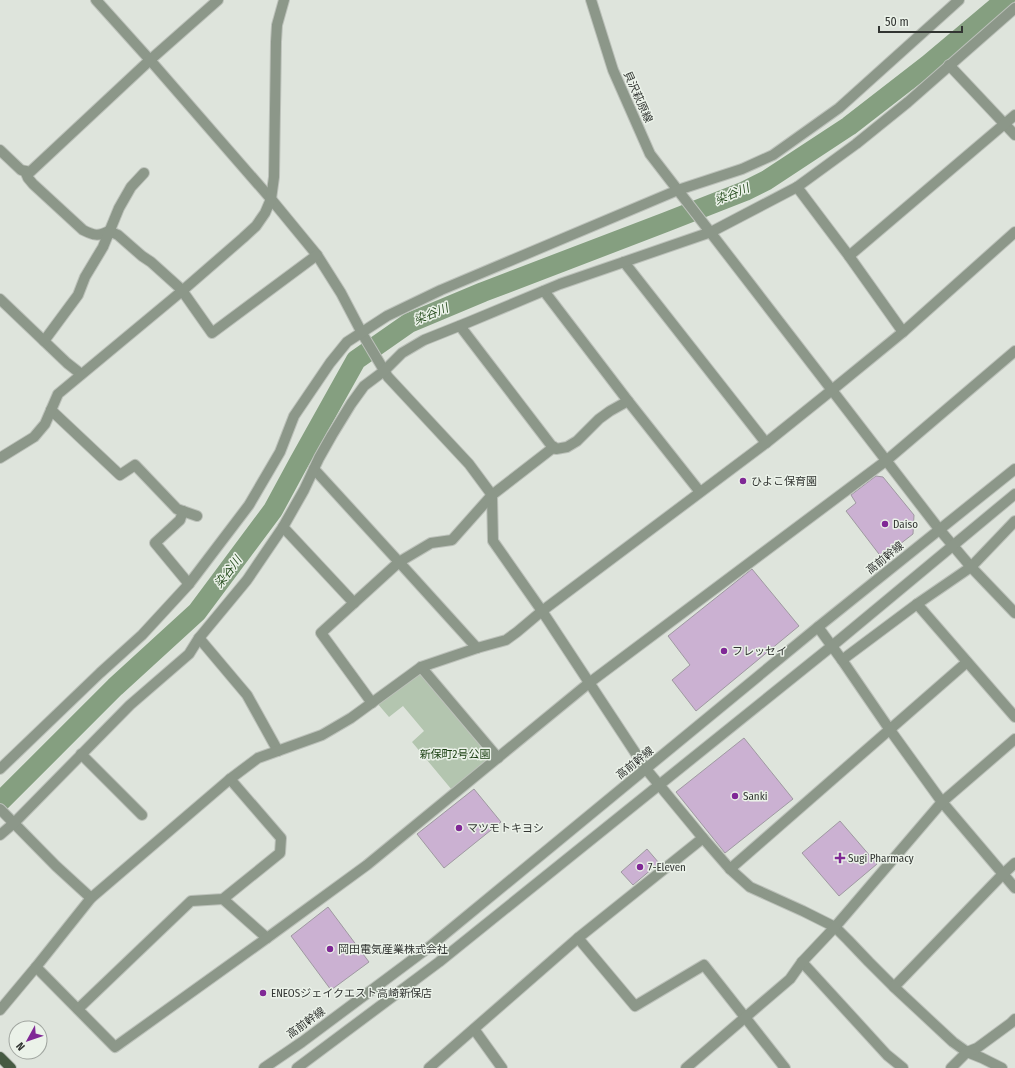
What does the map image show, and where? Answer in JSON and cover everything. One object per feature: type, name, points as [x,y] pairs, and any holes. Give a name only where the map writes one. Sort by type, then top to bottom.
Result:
[{"type":"main road","points":[[0,1057],[11,1068]]},
{"type":"street","points":[[96,0],[271,199],[316,255],[341,292],[388,377],[469,464],[492,495],[493,542],[542,611],[646,770],[703,838],[730,869],[750,886],[835,927],[894,987],[953,1042],[967,1052],[1002,1068]]},
{"type":"street","points":[[0,150],[21,170],[30,172],[150,60],[218,0]]},
{"type":"street","points":[[0,458],[34,437],[45,424],[58,394],[182,292],[256,226],[265,213],[271,199],[274,177],[276,42],[277,25],[284,0]]},
{"type":"street","name":"貝沢萩原線","points":[[591,0],[613,70],[650,154],[939,529],[971,567],[1015,612]]},
{"type":"street","points":[[0,769],[100,673],[142,636],[189,584],[249,505],[280,452],[294,416],[330,363],[347,342],[387,316],[441,290],[680,192],[742,169],[773,155],[838,108],[959,0]]},
{"type":"street","points":[[0,835],[12,821],[130,705],[189,654],[199,638],[247,580],[283,527],[304,490],[314,468],[351,404],[364,386],[384,371],[402,353],[424,340],[560,284],[709,230],[797,188],[856,144],[908,102],[1015,8]]},
{"type":"street","points":[[949,65],[1015,136]]},
{"type":"street","points":[[849,256],[1015,115]]},
{"type":"street","points":[[25,171],[30,181],[83,230],[92,235],[102,235],[109,231]]},
{"type":"street","points":[[44,340],[78,295],[85,276],[103,246],[119,208],[131,187],[144,173]]},
{"type":"street","points":[[797,188],[849,256],[903,332]]},
{"type":"street","points":[[109,231],[118,235],[181,289],[212,333],[316,255]]},
{"type":"street","points":[[0,1010],[90,898],[230,779],[258,758],[322,735],[351,718],[421,667],[506,640],[542,611],[766,443],[903,332],[1015,232]]},
{"type":"street","points":[[624,262],[766,443]]},
{"type":"street","points":[[544,291],[700,492]]},
{"type":"street","points":[[0,299],[67,363],[81,374]]},
{"type":"street","points":[[460,326],[546,439],[556,449],[567,447],[577,441],[604,415],[628,401]]},
{"type":"street","points":[[36,967],[115,1047],[367,865],[589,683],[887,460],[1015,352]]},
{"type":"street","points":[[51,410],[120,475],[135,465],[176,509],[198,516]]},
{"type":"street","points":[[372,703],[321,633],[399,562],[431,543],[452,540],[492,495],[554,447]]},
{"type":"street","points":[[314,468],[477,648]]},
{"type":"street","name":"高前幹線","points":[[264,1068],[302,1042],[428,948],[939,529],[1015,469]]},
{"type":"street","points":[[297,1068],[439,962],[832,646],[1015,494]]},
{"type":"street","points":[[183,511],[180,520],[155,544],[189,584]]},
{"type":"street","points":[[842,660],[917,604],[971,567],[1015,521]]},
{"type":"street","points":[[283,527],[354,603]]},
{"type":"street","points":[[917,604],[1015,717]]},
{"type":"street","points":[[818,628],[942,802],[1015,888]]},
{"type":"street","points":[[199,638],[247,695],[278,751]]},
{"type":"street","points":[[730,869],[967,662]]},
{"type":"street","points":[[421,667],[498,758]]},
{"type":"street","points":[[686,1068],[790,979],[802,962],[835,927],[942,802],[1015,740]]},
{"type":"street","points":[[81,754],[142,815]]},
{"type":"street","points":[[78,1008],[191,901],[223,899],[280,853],[281,838],[230,779]]},
{"type":"street","points":[[0,809],[90,898]]},
{"type":"street","points":[[429,1068],[578,938],[703,838]]},
{"type":"street","points":[[894,987],[1002,874],[1015,864]]},
{"type":"street","points":[[223,899],[267,938]]},
{"type":"street","points":[[578,938],[635,1006],[704,965],[785,1068]]},
{"type":"street","points":[[802,962],[888,1055],[903,1068]]},
{"type":"street","points":[[950,1068],[967,1052],[977,1048],[1015,1019]]},
{"type":"street","points":[[474,1029],[502,1068]]},
{"type":"green space","name":"新保町2号公園","points":[[419,673],[487,754],[487,759],[452,790],[412,742],[424,731],[403,706],[389,717],[377,703]]},
{"type":"building","name":"Daiso","points":[[876,476],[883,477],[914,515],[913,534],[882,558],[846,511],[856,503],[851,495]]},
{"type":"building","name":"フレッセイ","points":[[752,569],[799,626],[696,711],[672,680],[690,665],[668,636]]},
{"type":"building","name":"Sanki","points":[[744,738],[793,799],[725,853],[676,792]]},
{"type":"building","name":"マツモトキヨシ","points":[[474,789],[501,822],[444,868],[417,834]]},
{"type":"building","name":"Sugi Pharmacy","points":[[840,821],[877,864],[839,896],[802,853]]},
{"type":"building","name":"7-Eleven","points":[[647,849],[659,863],[633,885],[621,872]]},
{"type":"building","name":"岡田電気産業株式会社","points":[[328,907],[369,962],[331,990],[291,936]]},
{"type":"waterway","name":"染谷川","points":[[0,802],[115,687],[197,612],[273,510],[356,360],[409,323],[483,292],[745,191],[767,180],[849,126],[929,64],[1005,0]]},
{"type":"place","name":"ひよこ保育園","points":[[743,481]]},
{"type":"place","name":"Daiso","points":[[885,524]]},
{"type":"place","name":"フレッセイ","points":[[724,651]]},
{"type":"place","name":"Sanki","points":[[735,796]]},
{"type":"place","name":"マツモトキヨシ","points":[[459,828]]},
{"type":"place","name":"Sugi Pharmacy","points":[[840,858]]},
{"type":"place","name":"7-Eleven","points":[[640,867]]},
{"type":"place","name":"岡田電気産業株式会社","points":[[330,949]]},
{"type":"place","name":"ENEOSジェイクエスト高崎新保店","points":[[263,993]]}]
